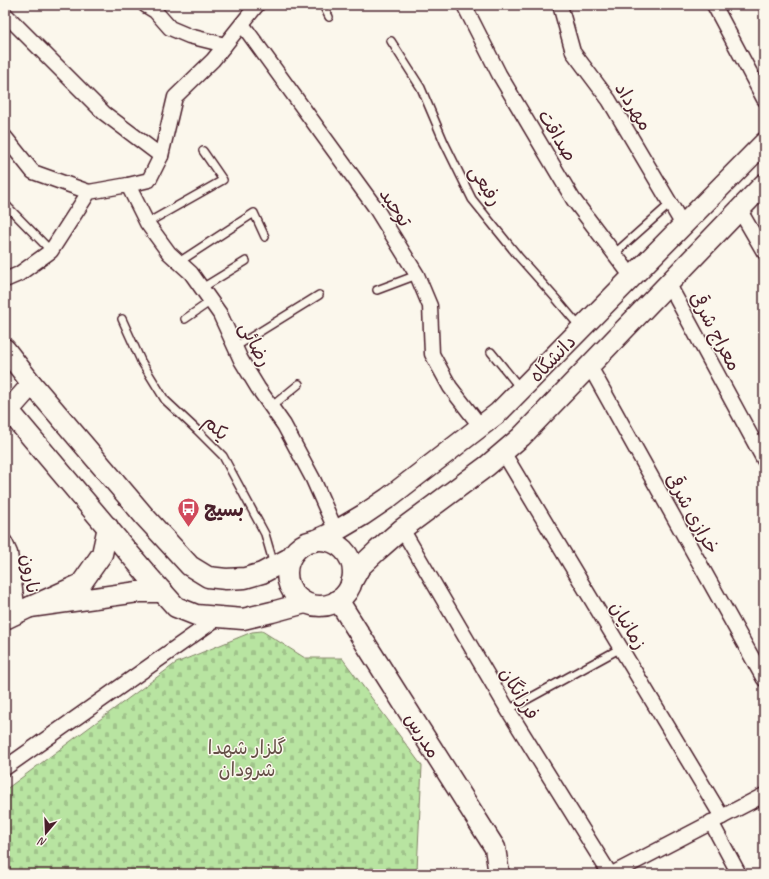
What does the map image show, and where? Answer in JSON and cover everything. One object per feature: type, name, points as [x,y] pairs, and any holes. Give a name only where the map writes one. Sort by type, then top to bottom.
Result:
[{"type":"main road","name":"دانشگاه","points":[[314,541],[336,531],[388,498],[498,413],[764,143]]},
{"type":"main road","name":"دانشگاه","points":[[351,582],[360,567],[402,529],[487,466],[522,437],[589,365],[764,184]]},
{"type":"main road","points":[[5,349],[32,384],[145,517],[190,566],[208,577],[226,579],[245,578],[262,573],[282,563],[305,544],[314,541],[325,541],[334,544],[344,551],[350,560],[353,571],[351,582],[346,593],[338,600],[328,605],[316,606],[305,603],[297,597],[291,589],[287,579],[287,568],[282,563]]},
{"type":"main road","points":[[32,384],[7,408],[176,607],[196,615],[243,619],[305,603]]},
{"type":"main road","points":[[18,613],[81,584],[102,554],[108,527]]},
{"type":"main road","points":[[18,613],[138,592],[163,592]]},
{"type":"main road","name":"مدرس","points":[[338,600],[495,848],[499,874]]},
{"type":"street","points":[[145,5],[155,11],[170,28],[189,36],[225,45]]},
{"type":"street","points":[[5,137],[33,172],[89,192],[149,180],[161,156],[174,97],[213,60],[258,5]]},
{"type":"street","name":"صداقت","points":[[464,5],[499,74],[574,199],[632,277]]},
{"type":"street","name":"مهرداد","points":[[560,5],[573,52],[609,100],[683,225]]},
{"type":"street","points":[[714,5],[764,99]]},
{"type":"street","points":[[5,14],[104,113],[161,156]]},
{"type":"street","name":"توحید","points":[[242,24],[375,207],[417,275],[430,306],[432,354],[450,387],[481,426]]},
{"type":"street","name":"رضائی","points":[[128,185],[147,223],[169,253],[192,273],[220,314],[241,360],[258,388],[284,425],[313,479],[336,531]]},
{"type":"street","points":[[5,280],[19,274],[51,251],[89,192]]},
{"type":"street","points":[[739,209],[764,252]]},
{"type":"street","name":"معراج شرقی","points":[[668,283],[764,460]]},
{"type":"street","name":"خرازی شرقی","points":[[589,365],[764,679]]},
{"type":"street","name":"زمانیان","points":[[503,452],[621,648],[716,820],[739,874]]},
{"type":"street","name":"فرزانگان","points":[[402,529],[508,710],[611,874]]},
{"type":"street","name":"نارون","points":[[5,542],[10,553],[18,613]]},
{"type":"street","points":[[5,768],[219,617]]},
{"type":"street","points":[[611,874],[764,795]]},
{"type":"lane","points":[[323,5],[329,17]]},
{"type":"lane","name":"رفیعی","points":[[391,41],[421,88],[444,142],[472,199],[518,256],[581,329]]},
{"type":"lane","points":[[147,223],[223,180],[203,151]]},
{"type":"lane","points":[[614,254],[670,204]]},
{"type":"lane","points":[[6,205],[51,251]]},
{"type":"lane","points":[[179,262],[254,213],[265,237]]},
{"type":"lane","points":[[202,288],[246,261]]},
{"type":"lane","points":[[377,290],[417,275]]},
{"type":"lane","points":[[235,347],[319,295]]},
{"type":"lane","points":[[185,319],[211,301]]},
{"type":"lane","name":"یکم","points":[[122,319],[141,361],[165,400],[223,456],[282,563]]},
{"type":"lane","points":[[491,352],[521,390]]},
{"type":"lane","points":[[271,407],[300,384]]},
{"type":"lane","points":[[508,710],[621,648]]},
{"type":"green space","name":"گلزار شهدا شرودان","points":[[262,631],[305,658],[342,658],[422,766],[417,870],[413,874],[5,874],[5,790],[176,663],[252,632]]},
{"type":"place","name":"بسیج","points":[[189,528]]}]
